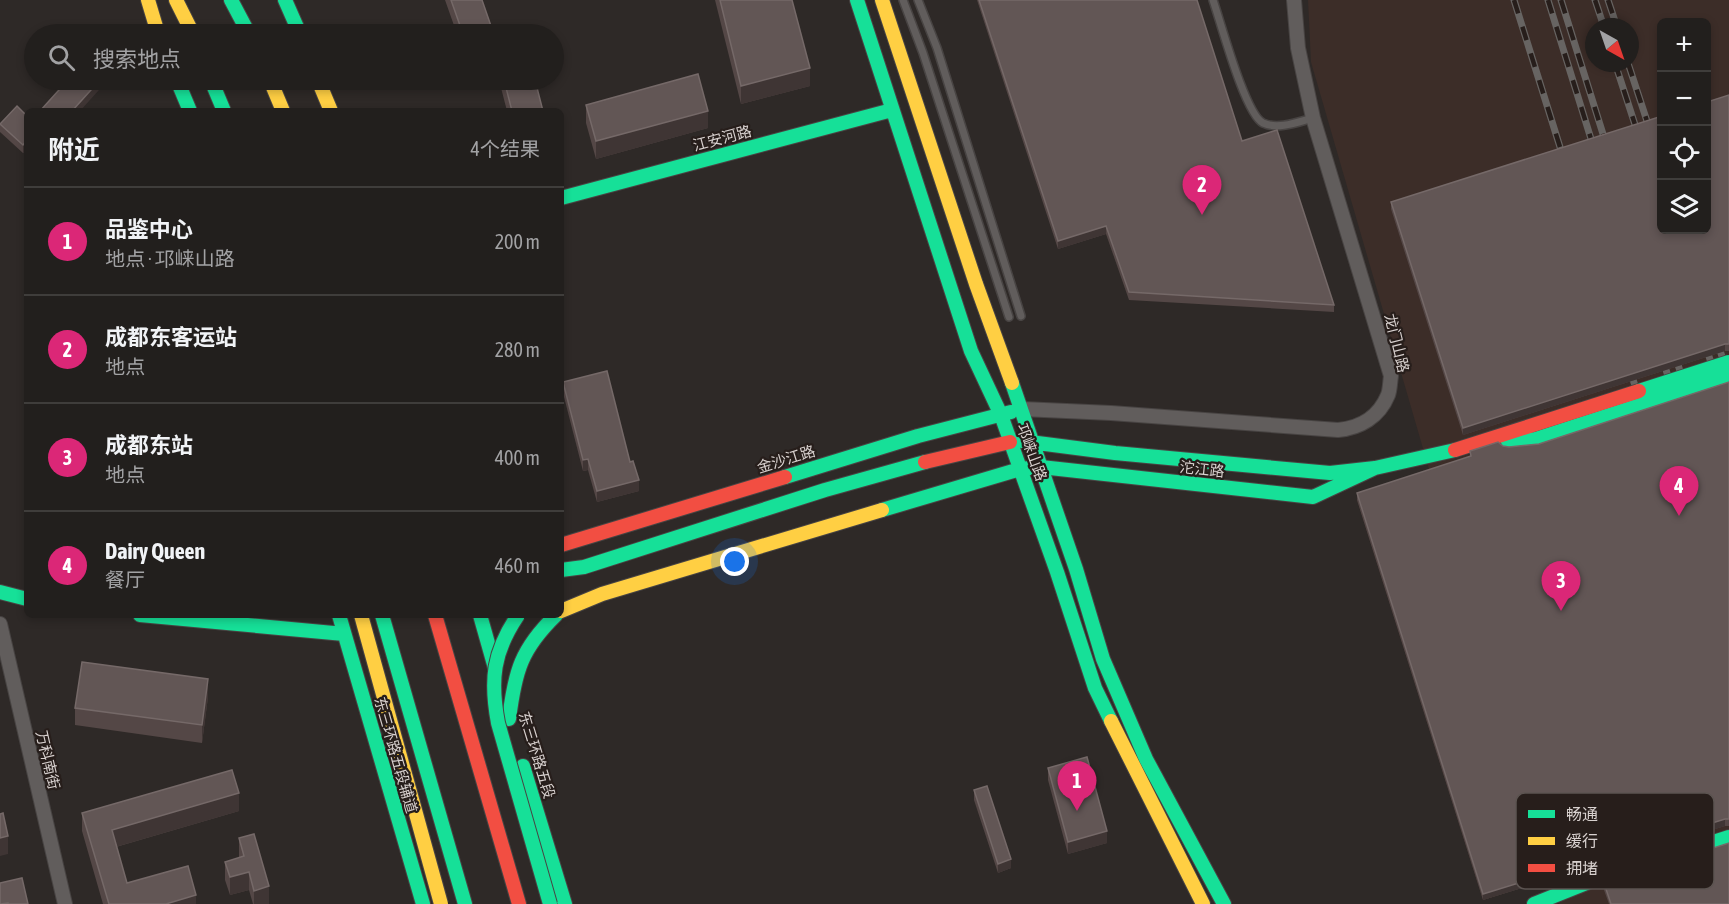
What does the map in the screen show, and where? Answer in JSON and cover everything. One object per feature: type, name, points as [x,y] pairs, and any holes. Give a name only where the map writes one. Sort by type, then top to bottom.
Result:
[{"type":"main road","points":[[136,0],[152,24]]},
{"type":"main road","points":[[148,0],[156,24]]},
{"type":"main road","points":[[164,0],[175,24]]},
{"type":"main road","points":[[176,0],[188,24]]},
{"type":"main road","points":[[231,0],[244,24]]},
{"type":"main road","points":[[285,0],[296,24]]},
{"type":"main road","name":"邛崃山路","points":[[857,0],[971,351],[1001,415],[1057,572],[1095,688],[1203,904]]},
{"type":"main road","name":"邛崃山路","points":[[882,0],[976,284],[1076,569],[1103,659],[1146,759],[1224,904]]},
{"type":"main road","points":[[181,90],[189,108]]},
{"type":"main road","points":[[203,90],[209,108]]},
{"type":"main road","points":[[215,90],[223,108]]},
{"type":"main road","points":[[274,90],[282,108]]},
{"type":"main road","points":[[322,90],[330,108]]},
{"type":"main road","name":"江安河路","points":[[564,197],[892,110]]},
{"type":"main road","points":[[1455,450],[1729,362]]},
{"type":"main road","points":[[564,570],[584,567],[825,490],[1010,442],[1032,441],[1115,453],[1330,473],[1375,468],[1455,450],[1536,439],[1729,376]]},
{"type":"main road","name":"金沙江路","points":[[564,544],[918,436],[1022,410]]},
{"type":"main road","name":"沱江路","points":[[1020,469],[1041,467],[1313,497],[1375,468]]},
{"type":"main road","points":[[564,610],[602,594],[1020,469]]},
{"type":"main road","points":[[564,579],[584,567]]},
{"type":"main road","points":[[0,592],[24,598]]},
{"type":"main road","points":[[172,618],[344,634]]},
{"type":"main road","name":"东三环路五段辅道","points":[[340,618],[423,904]]},
{"type":"main road","points":[[362,618],[441,904]]},
{"type":"main road","points":[[383,618],[465,904]]},
{"type":"main road","points":[[436,618],[519,904]]},
{"type":"main road","name":"东三环路五段","points":[[481,618],[565,904]]},
{"type":"main road","points":[[516,618],[509,626],[497,654],[492,674],[493,701],[550,904]]},
{"type":"main road","points":[[509,719],[513,689],[519,668],[535,636],[553,618]]},
{"type":"main road","points":[[1714,829],[1729,824]]},
{"type":"main road","points":[[1714,842],[1729,837]]},
{"type":"main road","points":[[1534,904],[1560,897],[1575,889]]},
{"type":"street","name":"龙门山路","points":[[1022,410],[1111,413],[1338,430],[1355,428],[1368,420],[1388,395],[1391,376],[1313,118],[1298,48],[1294,0]]},
{"type":"street","name":"万科南街","points":[[0,624],[64,904]]},
{"type":"lane","points":[[903,0],[923,53],[1009,317]]},
{"type":"lane","points":[[918,0],[937,48],[1021,316]]},
{"type":"lane","points":[[1214,0],[1245,95],[1254,115],[1262,123],[1273,125],[1313,118]]},
{"type":"shaded area","points":[[1308,0],[1729,0],[1729,904],[1559,904],[1553,889],[1714,889],[1714,793],[1516,793],[1518,889],[1483,900],[1357,500],[1431,476],[1311,62]]},
{"type":"building","points":[[451,0],[482,0],[490,24],[459,24]]},
{"type":"building","points":[[720,0],[792,0],[810,68],[741,86]]},
{"type":"building","points":[[979,0],[1197,0],[1242,141],[1277,130],[1334,305],[1129,292],[1106,226],[1058,241]]},
{"type":"building","points":[[698,74],[708,111],[596,141],[586,105]]},
{"type":"building","points":[[59,90],[91,90],[75,108],[43,108]]},
{"type":"building","points":[[507,90],[538,90],[542,108],[511,108]]},
{"type":"building","points":[[1729,95],[1729,344],[1463,428],[1391,202],[1657,118],[1657,234],[1711,234],[1711,101]]},
{"type":"building","points":[[17,106],[24,113],[23,145],[0,124]]},
{"type":"building","points":[[607,371],[630,462],[633,461],[639,480],[597,491],[588,459],[583,460],[564,382]]},
{"type":"building","points":[[1729,382],[1729,819],[1714,822],[1714,793],[1516,793],[1516,884],[1483,894],[1357,493],[1471,456],[1470,451],[1498,442],[1509,447],[1539,444]]},
{"type":"building","points":[[82,662],[208,679],[202,725],[75,708]]},
{"type":"building","points":[[1087,757],[1107,831],[1068,842],[1048,768]]},
{"type":"building","points":[[232,770],[239,793],[112,830],[127,883],[188,866],[196,895],[166,904],[109,904],[82,813]]},
{"type":"building","points":[[987,786],[1011,859],[998,864],[974,790]]},
{"type":"building","points":[[3,813],[8,836],[0,838],[0,814]]},
{"type":"building","points":[[254,834],[269,886],[254,891],[249,872],[230,877],[225,862],[244,856],[239,838]]},
{"type":"building","points":[[1729,843],[1729,904],[1611,904],[1606,889],[1714,889],[1714,848]]},
{"type":"building","points":[[22,878],[28,904],[0,904],[0,883]]},
{"type":"railway","points":[[1514,0],[1565,163]]},
{"type":"railway","points":[[1548,0],[1596,155]]},
{"type":"railway","points":[[1561,0],[1608,150]]},
{"type":"railway","points":[[1595,0],[1601,18]]},
{"type":"railway","points":[[1608,0],[1614,18]]},
{"type":"railway","points":[[1618,72],[1640,140]]},
{"type":"railway","points":[[1631,72],[1657,152]]},
{"type":"railway","points":[[1715,335],[1729,378]]},
{"type":"railway","points":[[1704,341],[1729,418]]},
{"type":"railway","points":[[1673,349],[1693,412]]},
{"type":"railway","points":[[1661,354],[1680,414]]},
{"type":"railway","points":[[1628,364],[1648,426]]},
{"type":"traffic: fast","points":[[231,0],[244,24]]},
{"type":"traffic: fast","points":[[285,0],[296,24]]},
{"type":"traffic: fast","points":[[857,0],[971,351],[1001,415],[1057,572],[1095,688],[1111,721]]},
{"type":"traffic: fast","points":[[181,90],[189,108]]},
{"type":"traffic: fast","points":[[215,90],[223,108]]},
{"type":"traffic: fast","points":[[564,197],[892,110]]},
{"type":"traffic: fast","points":[[1639,391],[1729,362]]},
{"type":"traffic: fast","points":[[1508,442],[1536,439],[1729,376]]},
{"type":"traffic: fast","points":[[1012,383],[1076,569],[1103,659],[1146,759],[1224,904]]},
{"type":"traffic: fast","points":[[785,477],[918,436],[1011,412]]},
{"type":"traffic: fast","points":[[1022,441],[1115,453],[1330,473],[1375,468],[1455,450]]},
{"type":"traffic: fast","points":[[564,570],[584,567],[825,490],[925,462]]},
{"type":"traffic: fast","points":[[882,510],[1020,469],[1041,467],[1313,497],[1375,468]]},
{"type":"traffic: fast","points":[[0,592],[24,598]]},
{"type":"traffic: fast","points":[[172,618],[344,634]]},
{"type":"traffic: fast","points":[[340,618],[423,904]]},
{"type":"traffic: fast","points":[[383,618],[465,904]]},
{"type":"traffic: fast","points":[[481,618],[495,668]]},
{"type":"traffic: fast","points":[[516,618],[503,641],[499,654],[494,693],[498,723],[550,904]]},
{"type":"traffic: fast","points":[[509,719],[517,674],[527,650],[553,618]]},
{"type":"traffic: fast","points":[[523,766],[565,904]]},
{"type":"traffic: fast","points":[[1714,842],[1729,837]]},
{"type":"traffic: fast","points":[[1534,904],[1572,889]]},
{"type":"traffic: slow","points":[[148,0],[155,24]]},
{"type":"traffic: slow","points":[[176,0],[188,24]]},
{"type":"traffic: slow","points":[[882,0],[976,284],[1012,383]]},
{"type":"traffic: slow","points":[[274,90],[282,108]]},
{"type":"traffic: slow","points":[[322,90],[330,108]]},
{"type":"traffic: slow","points":[[564,610],[602,594],[882,510]]},
{"type":"traffic: slow","points":[[362,618],[441,904]]},
{"type":"traffic: slow","points":[[1111,721],[1203,904]]},
{"type":"traffic: jam","points":[[1455,450],[1639,391]]},
{"type":"traffic: jam","points":[[925,462],[1010,442]]},
{"type":"traffic: jam","points":[[564,544],[785,477]]},
{"type":"traffic: jam","points":[[436,618],[519,904]]},
{"type":"place","name":"成都东客运站","points":[[1202,215]]},
{"type":"place","name":"Dairy Queen","points":[[1679,516]]},
{"type":"place","name":"成都东站","points":[[1561,611]]},
{"type":"place","name":"品鉴中心","points":[[1077,811]]}]
